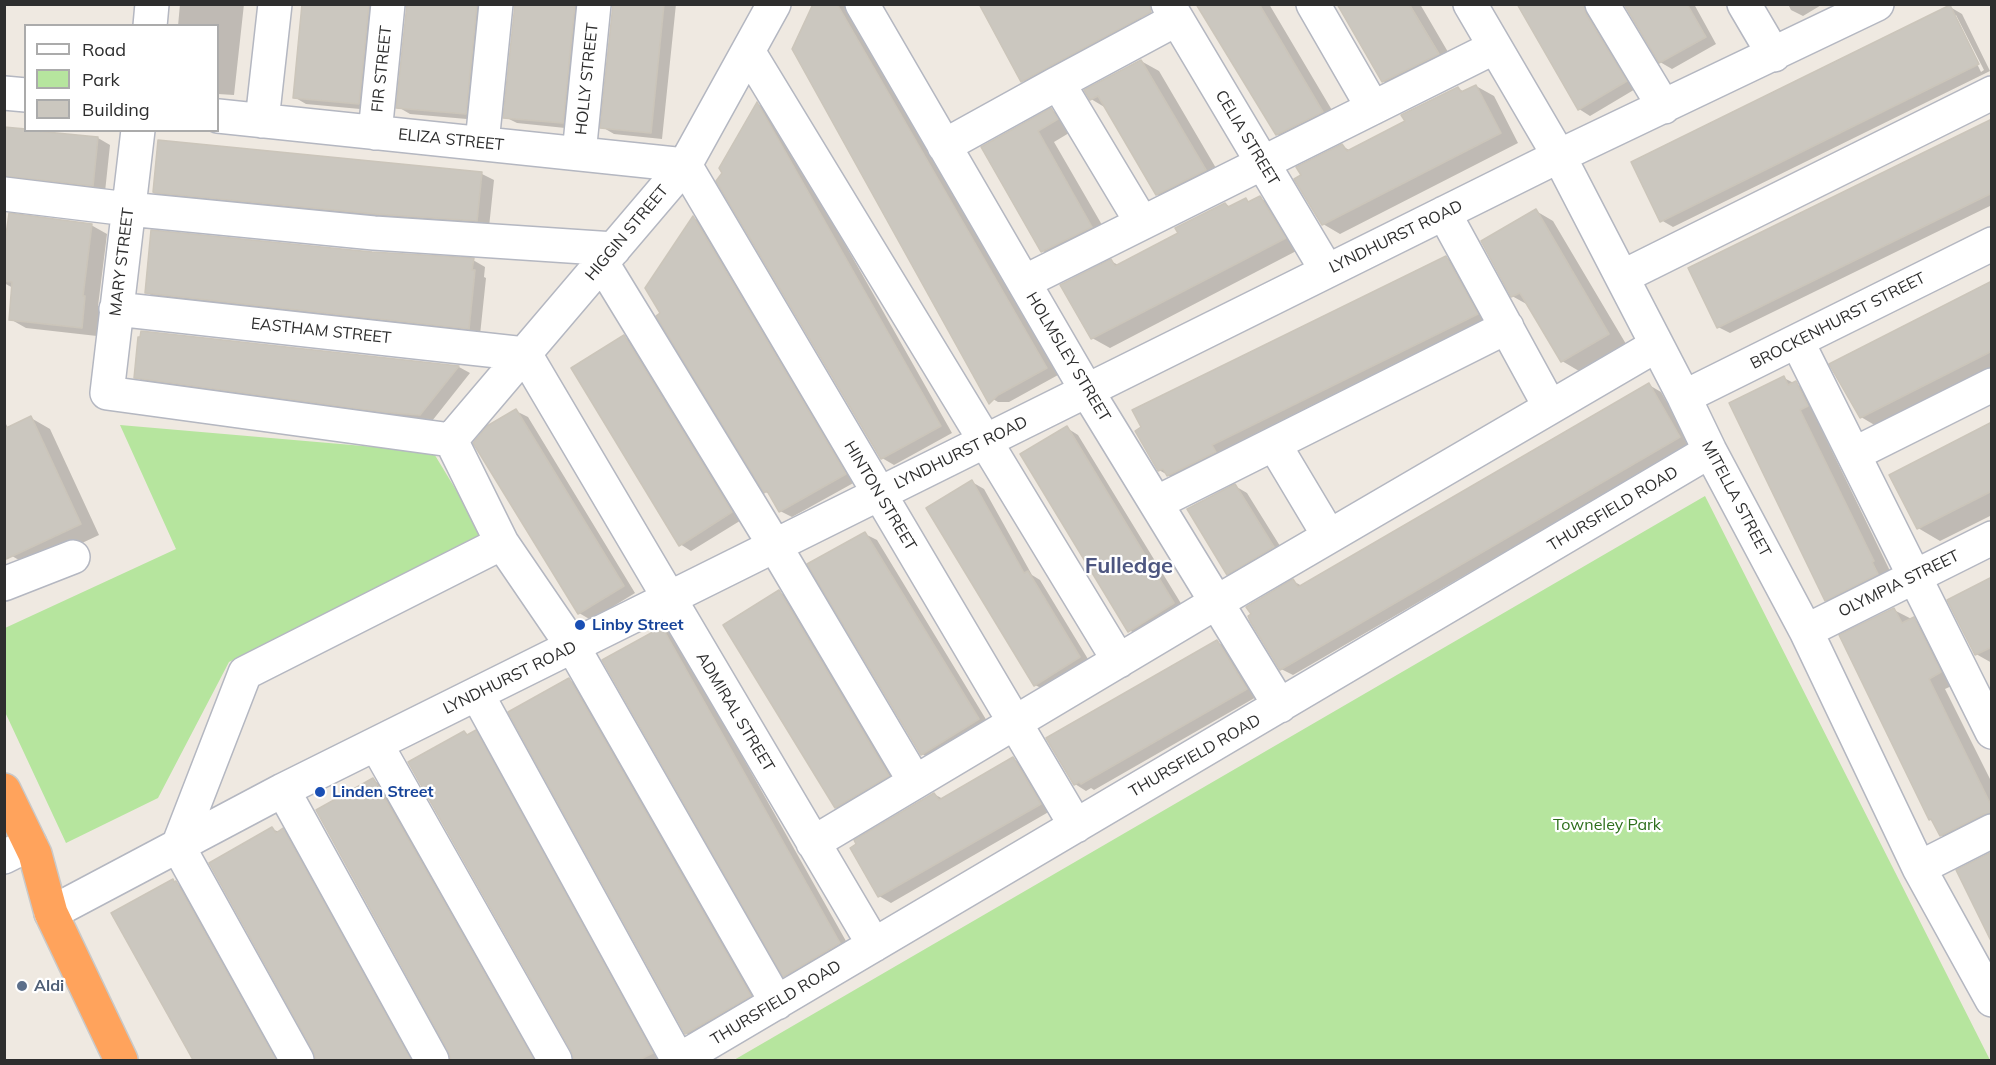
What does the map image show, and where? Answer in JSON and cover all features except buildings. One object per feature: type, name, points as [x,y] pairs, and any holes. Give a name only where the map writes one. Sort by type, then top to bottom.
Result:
[{"type":"highway","points":[[4,790],[17,850],[35,854],[51,913],[121,1060]]},
{"type":"street","points":[[150,24],[152,4]]},
{"type":"street","points":[[262,121],[274,4]]},
{"type":"street","name":"FIR STREET","points":[[375,133],[388,4]]},
{"type":"street","points":[[482,143],[496,4]]},
{"type":"street","name":"HOLLY STREET","points":[[579,154],[594,4]]},
{"type":"street","name":"HIGGIN STREET","points":[[451,440],[685,165],[774,4]]},
{"type":"street","name":"HOLMSLEY STREET","points":[[862,4],[1087,391],[1280,706]]},
{"type":"street","points":[[1312,4],[1373,108]]},
{"type":"street","name":"MITELLA STREET","points":[[1470,4],[1559,156],[1710,451],[1806,631],[1918,868],[1992,1000]]},
{"type":"street","points":[[1602,4],[1664,107]]},
{"type":"street","points":[[1744,4],[1774,55]]},
{"type":"street","name":"LYNDHURST ROAD","points":[[51,913],[283,790],[1559,156],[1877,4]]},
{"type":"street","points":[[944,146],[1058,83],[1172,12]]},
{"type":"street","name":"CELIA STREET","points":[[1172,12],[1327,271]]},
{"type":"street","points":[[1023,282],[1495,47]]},
{"type":"street","points":[[748,51],[1119,660]]},
{"type":"street","points":[[1058,83],[1142,223]]},
{"type":"street","points":[[4,93],[24,95]]},
{"type":"street","points":[[1622,277],[1992,93]]},
{"type":"street","name":"ELIZA STREET","points":[[219,116],[685,165]]},
{"type":"street","name":"MARY STREET","points":[[138,132],[107,393],[451,440]]},
{"type":"street","name":"HINTON STREET","points":[[685,165],[1076,826]]},
{"type":"street","points":[[4,194],[128,209],[608,256],[775,546],[915,782]]},
{"type":"street","points":[[1444,213],[1550,407]]},
{"type":"street","name":"BROCKENHURST STREET","points":[[1684,398],[1992,244]]},
{"type":"street","name":"EASTHAM STREET","points":[[116,309],[525,354]]},
{"type":"street","points":[[1156,502],[1507,327]]},
{"type":"street","points":[[1797,341],[1915,576],[1981,682],[1992,732]]},
{"type":"street","points":[[813,843],[1217,602],[1657,345]]},
{"type":"street","name":"ADMIRAL STREET","points":[[525,354],[874,945]]},
{"type":"street","points":[[1854,454],[1992,386]]},
{"type":"street","points":[[451,440],[502,543],[573,646],[777,1003]]},
{"type":"street","points":[[1274,444],[1329,536]]},
{"type":"street","name":"THURSFIELD ROAD","points":[[679,1060],[1710,451]]},
{"type":"street","name":"OLYMPIA STREET","points":[[1806,631],[1992,538]]},
{"type":"street","points":[[297,1060],[178,846],[245,673],[502,543]]},
{"type":"street","points":[[4,584],[73,557]]},
{"type":"street","points":[[477,694],[679,1060]]},
{"type":"street","points":[[376,744],[555,1060]]},
{"type":"street","points":[[283,790],[432,1060]]},
{"type":"street","points":[[1918,868],[1992,831]]},
{"type":"green space","points":[[120,425],[433,452],[484,536],[229,662],[158,798],[66,843],[5,712],[5,628],[176,549]]},
{"type":"green space","name":"Towneley Park","points":[[1705,496],[1990,1060],[734,1060]]},
{"type":"place","name":"Linby Street","points":[[580,625]]},
{"type":"place","name":"Linden Street","points":[[320,792]]},
{"type":"place","name":"Aldi","points":[[22,986]]},
{"type":"district","name":"Fulledge","points":[[1129,566]]}]
